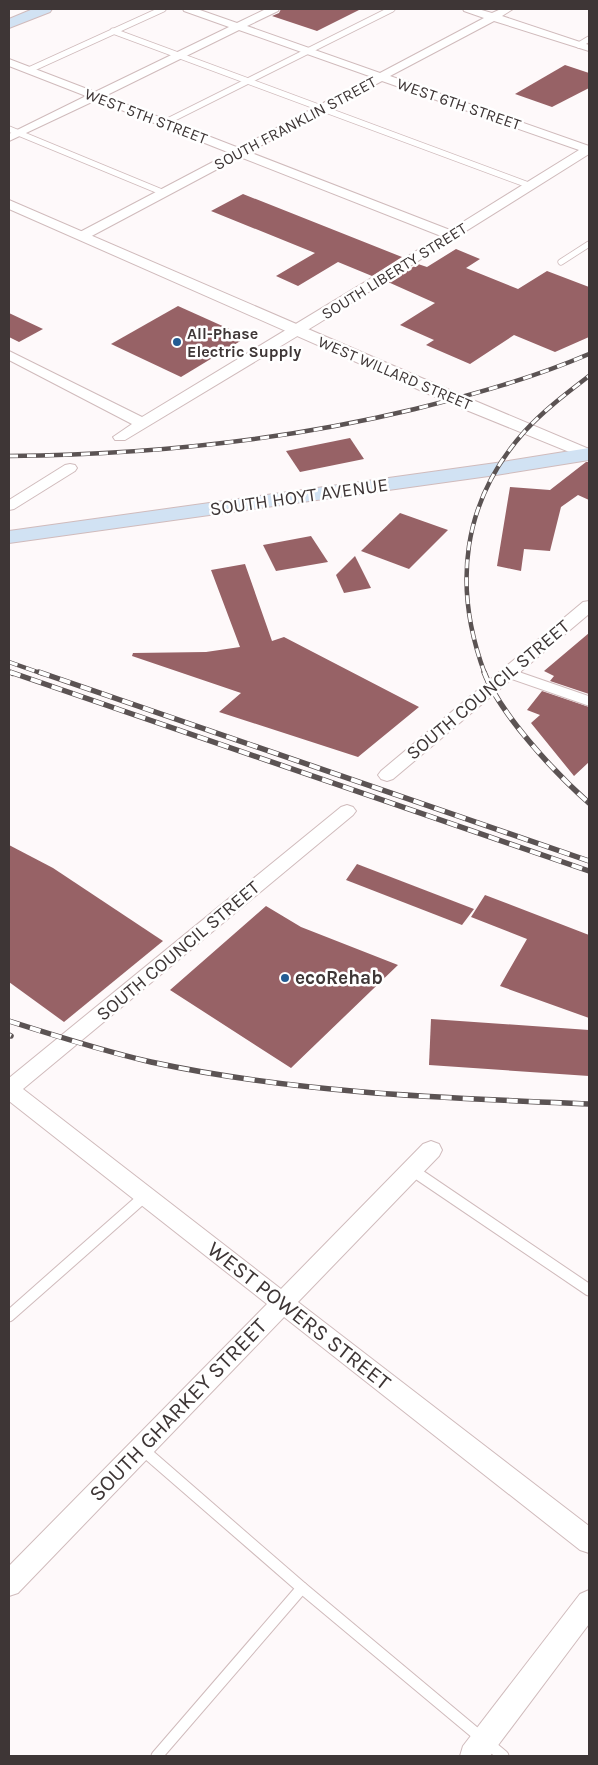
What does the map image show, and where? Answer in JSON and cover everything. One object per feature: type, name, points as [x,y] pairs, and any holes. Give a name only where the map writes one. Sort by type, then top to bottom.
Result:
[{"type":"main road","points":[[9,24],[44,9]]},
{"type":"main road","name":"SOUTH HOYT AVENUE","points":[[9,537],[589,455]]},
{"type":"street","name":"WEST 6TH STREET","points":[[188,9],[589,149]]},
{"type":"street","points":[[12,134],[96,96],[274,9]]},
{"type":"street","points":[[468,9],[584,46]]},
{"type":"street","name":"SOUTH FRANKLIN STREET","points":[[82,236],[508,9]]},
{"type":"street","name":"WEST 5TH STREET","points":[[9,62],[451,235]]},
{"type":"street","name":"SOUTH LIBERTY STREET","points":[[120,437],[589,149]]},
{"type":"street","name":"WEST WILLARD STREET","points":[[9,204],[296,330],[589,455]]},
{"type":"street","points":[[9,355],[142,423]]},
{"type":"street","points":[[9,506],[70,468]]},
{"type":"street","name":"SOUTH COUNCIL STREET","points":[[387,775],[589,606]]},
{"type":"street","name":"SOUTH COUNCIL STREET","points":[[9,1089],[103,1014],[346,811]]},
{"type":"street","name":"WEST POWERS STREET","points":[[9,1089],[589,1541]]},
{"type":"street","name":"SOUTH GHARKEY STREET","points":[[9,1584],[431,1150]]},
{"type":"street","points":[[487,1751],[589,1603]]},
{"type":"lane","points":[[29,70],[162,9]]},
{"type":"lane","points":[[164,123],[392,9]]},
{"type":"lane","points":[[113,31],[531,186]]},
{"type":"lane","points":[[584,46],[589,39]]},
{"type":"lane","points":[[12,134],[164,193]]},
{"type":"lane","points":[[561,262],[589,244]]},
{"type":"lane","points":[[508,673],[589,701]]},
{"type":"lane","points":[[412,1170],[589,1290]]},
{"type":"lane","points":[[9,1316],[145,1196]]},
{"type":"lane","points":[[142,1449],[487,1751]]},
{"type":"lane","points":[[157,1756],[302,1588]]},
{"type":"building","points":[[281,9],[361,9],[317,31],[272,16],[279,13]]},
{"type":"building","points":[[565,65],[589,73],[589,88],[552,107],[515,94]]},
{"type":"building","points":[[243,194],[402,257],[372,276],[338,262],[298,286],[276,276],[315,253],[211,211]]},
{"type":"building","points":[[456,249],[480,259],[466,268],[518,289],[547,271],[589,287],[589,337],[555,352],[514,335],[470,364],[426,345],[434,340],[400,325],[435,303],[388,282],[418,264],[427,267]]},
{"type":"building","name":"All-Phase Electric Supply","points":[[178,306],[247,337],[181,377],[111,344]]},
{"type":"building","points":[[9,313],[43,329],[19,342],[9,337]]},
{"type":"building","points":[[350,438],[364,459],[300,472],[286,451]]},
{"type":"building","points":[[586,462],[589,462],[589,500],[578,495],[561,507],[550,551],[524,549],[521,571],[497,566],[510,487],[550,490]]},
{"type":"building","points":[[400,513],[448,530],[409,569],[361,551]]},
{"type":"building","points":[[311,536],[328,562],[276,571],[263,545]]},
{"type":"building","points":[[355,556],[371,588],[344,593],[336,575]]},
{"type":"building","points":[[245,564],[272,641],[284,637],[419,707],[358,757],[219,712],[241,693],[132,656],[133,653],[206,652],[240,647],[211,570]]},
{"type":"building","points":[[589,633],[589,694],[550,681],[554,676],[544,671]]},
{"type":"building","points":[[542,691],[589,707],[589,762],[574,776],[531,723],[540,715],[527,710]]},
{"type":"building","points":[[9,845],[53,868],[163,941],[64,1022],[9,982]]},
{"type":"building","points":[[357,864],[474,909],[462,925],[346,880]]},
{"type":"building","points":[[485,895],[589,935],[589,1018],[500,986],[527,939],[471,917]]},
{"type":"building","name":"ecoRehab","points":[[266,906],[301,927],[398,965],[291,1068],[170,990]]},
{"type":"building","name":"ecoRehab","points":[[431,1019],[589,1030],[589,1076],[429,1065]]},
{"type":"railway","points":[[9,456],[112,453],[163,449],[264,438],[315,430],[415,409],[460,397],[525,378],[589,354]]},
{"type":"railway","points":[[485,674],[468,609],[467,577],[469,546],[476,515],[488,486],[504,458],[525,431],[564,395],[589,376]]},
{"type":"railway","points":[[9,662],[43,674]]},
{"type":"railway","points":[[9,672],[13,674]]},
{"type":"railway","points":[[10,672],[589,871]]},
{"type":"railway","points":[[39,672],[589,861]]},
{"type":"railway","points":[[485,674],[502,706],[515,724],[560,776],[589,803]]},
{"type":"railway","points":[[9,1021],[62,1038],[151,1062],[260,1081],[424,1096],[589,1104]]},
{"type":"place","name":"All-Phase Electric Supply","points":[[177,342]]},
{"type":"place","name":"ecoRehab","points":[[285,978]]}]
